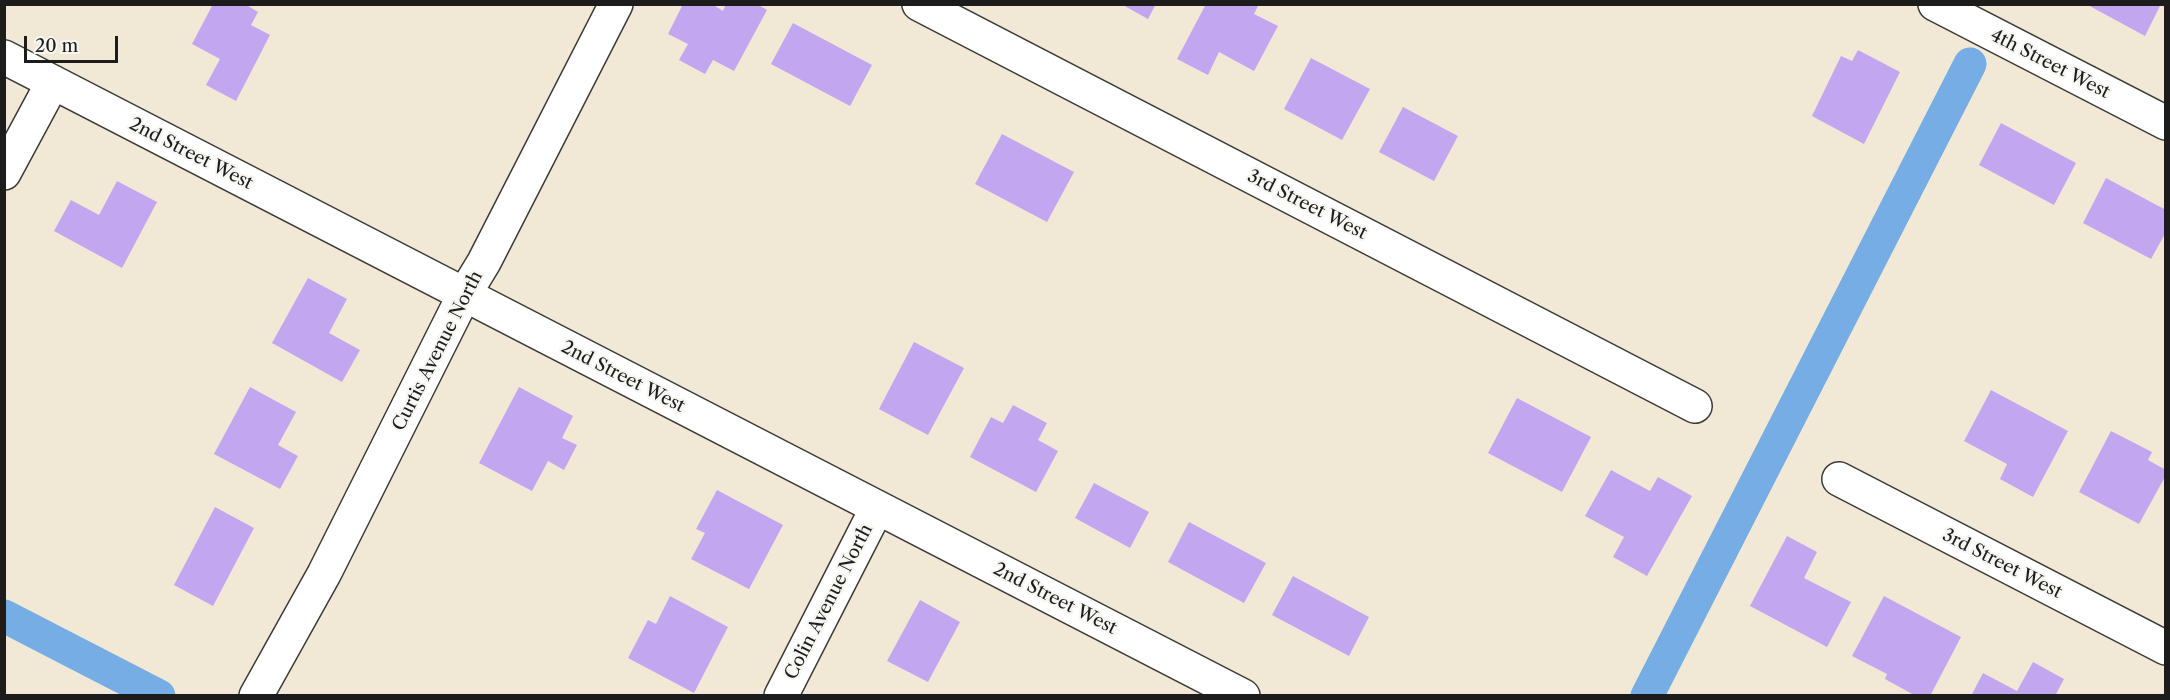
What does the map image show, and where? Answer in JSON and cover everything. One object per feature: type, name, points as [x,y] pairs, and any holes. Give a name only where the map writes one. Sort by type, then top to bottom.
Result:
[{"type":"street","name":"Curtis Avenue North","points":[[256,696],[324,574],[464,295],[484,262],[616,4]]},
{"type":"street","name":"3rd Street West","points":[[919,4],[1695,406]]},
{"type":"street","name":"4th Street West","points":[[1935,4],[2166,123]]},
{"type":"street","name":"2nd Street West","points":[[4,57],[1242,696]]},
{"type":"street","points":[[4,173],[53,82]]},
{"type":"street","name":"3rd Street West","points":[[1839,479],[2166,648]]},
{"type":"street","name":"Colin Avenue North","points":[[780,696],[877,508]]},
{"type":"building","points":[[213,4],[245,4],[258,12],[251,25],[270,35],[236,101],[206,85],[220,59],[192,44]]},
{"type":"building","points":[[683,4],[712,4],[723,11],[726,4],[757,4],[767,10],[734,71],[713,60],[705,74],[679,60],[688,44],[668,34]]},
{"type":"building","points":[[1121,4],[1156,4],[1148,19]]},
{"type":"building","points":[[1206,4],[1259,4],[1254,14],[1278,26],[1254,71],[1219,52],[1208,75],[1177,59]]},
{"type":"building","points":[[2086,4],[2161,4],[2145,36]]},
{"type":"building","points":[[793,23],[872,65],[850,106],[771,64]]},
{"type":"building","points":[[1858,50],[1900,72],[1864,144],[1812,116],[1841,56],[1852,61]]},
{"type":"building","points":[[1311,58],[1370,89],[1342,140],[1284,109]]},
{"type":"building","points":[[1403,107],[1458,136],[1434,181],[1379,152]]},
{"type":"building","points":[[2001,123],[2076,163],[2054,205],[1979,165]]},
{"type":"building","points":[[1002,134],[1074,172],[1047,222],[975,184]]},
{"type":"building","points":[[2106,178],[2166,210],[2166,232],[2151,259],[2083,223]]},
{"type":"building","points":[[117,181],[157,202],[122,268],[54,231],[71,200],[99,215]]},
{"type":"building","points":[[308,278],[347,299],[329,333],[360,350],[342,382],[272,343]]},
{"type":"building","points":[[914,342],[964,368],[928,435],[879,409]]},
{"type":"building","points":[[250,387],[296,412],[278,445],[298,456],[280,489],[214,454]]},
{"type":"building","points":[[519,387],[573,416],[562,438],[577,445],[564,470],[548,461],[532,491],[479,463]]},
{"type":"building","points":[[1991,390],[2068,431],[2033,497],[2000,479],[2007,464],[1964,441]]},
{"type":"building","points":[[1517,398],[1591,437],[1562,492],[1488,453]]},
{"type":"building","points":[[1013,405],[1047,423],[1038,440],[1058,451],[1036,492],[970,457],[991,417],[1003,423]]},
{"type":"building","points":[[2111,431],[2152,452],[2148,460],[2166,470],[2166,475],[2139,524],[2079,492]]},
{"type":"building","points":[[1611,470],[1650,491],[1658,477],[1692,496],[1647,576],[1613,557],[1624,537],[1585,516]]},
{"type":"building","points":[[1094,483],[1149,512],[1130,548],[1075,518]]},
{"type":"building","points":[[717,490],[783,525],[749,589],[691,559],[705,533],[696,529]]},
{"type":"building","points":[[215,507],[254,528],[213,606],[174,585]]},
{"type":"building","points":[[1189,522],[1266,563],[1244,603],[1168,562]]},
{"type":"building","points":[[1787,536],[1817,552],[1804,578],[1851,602],[1827,647],[1750,606]]},
{"type":"building","points":[[1293,576],[1369,617],[1349,656],[1272,615]]},
{"type":"building","points":[[670,596],[728,627],[694,693],[628,658],[648,620],[656,624]]},
{"type":"building","points":[[1884,596],[1961,637],[1930,696],[1916,696],[1885,679],[1887,674],[1852,656]]},
{"type":"building","points":[[920,600],[960,622],[928,682],[887,661]]},
{"type":"building","points":[[2033,662],[2064,679],[2055,696],[1971,696],[1983,673],[2017,691]]},
{"type":"waterway","points":[[1647,696],[1970,64]]},
{"type":"waterway","points":[[4,616],[159,696]]}]
